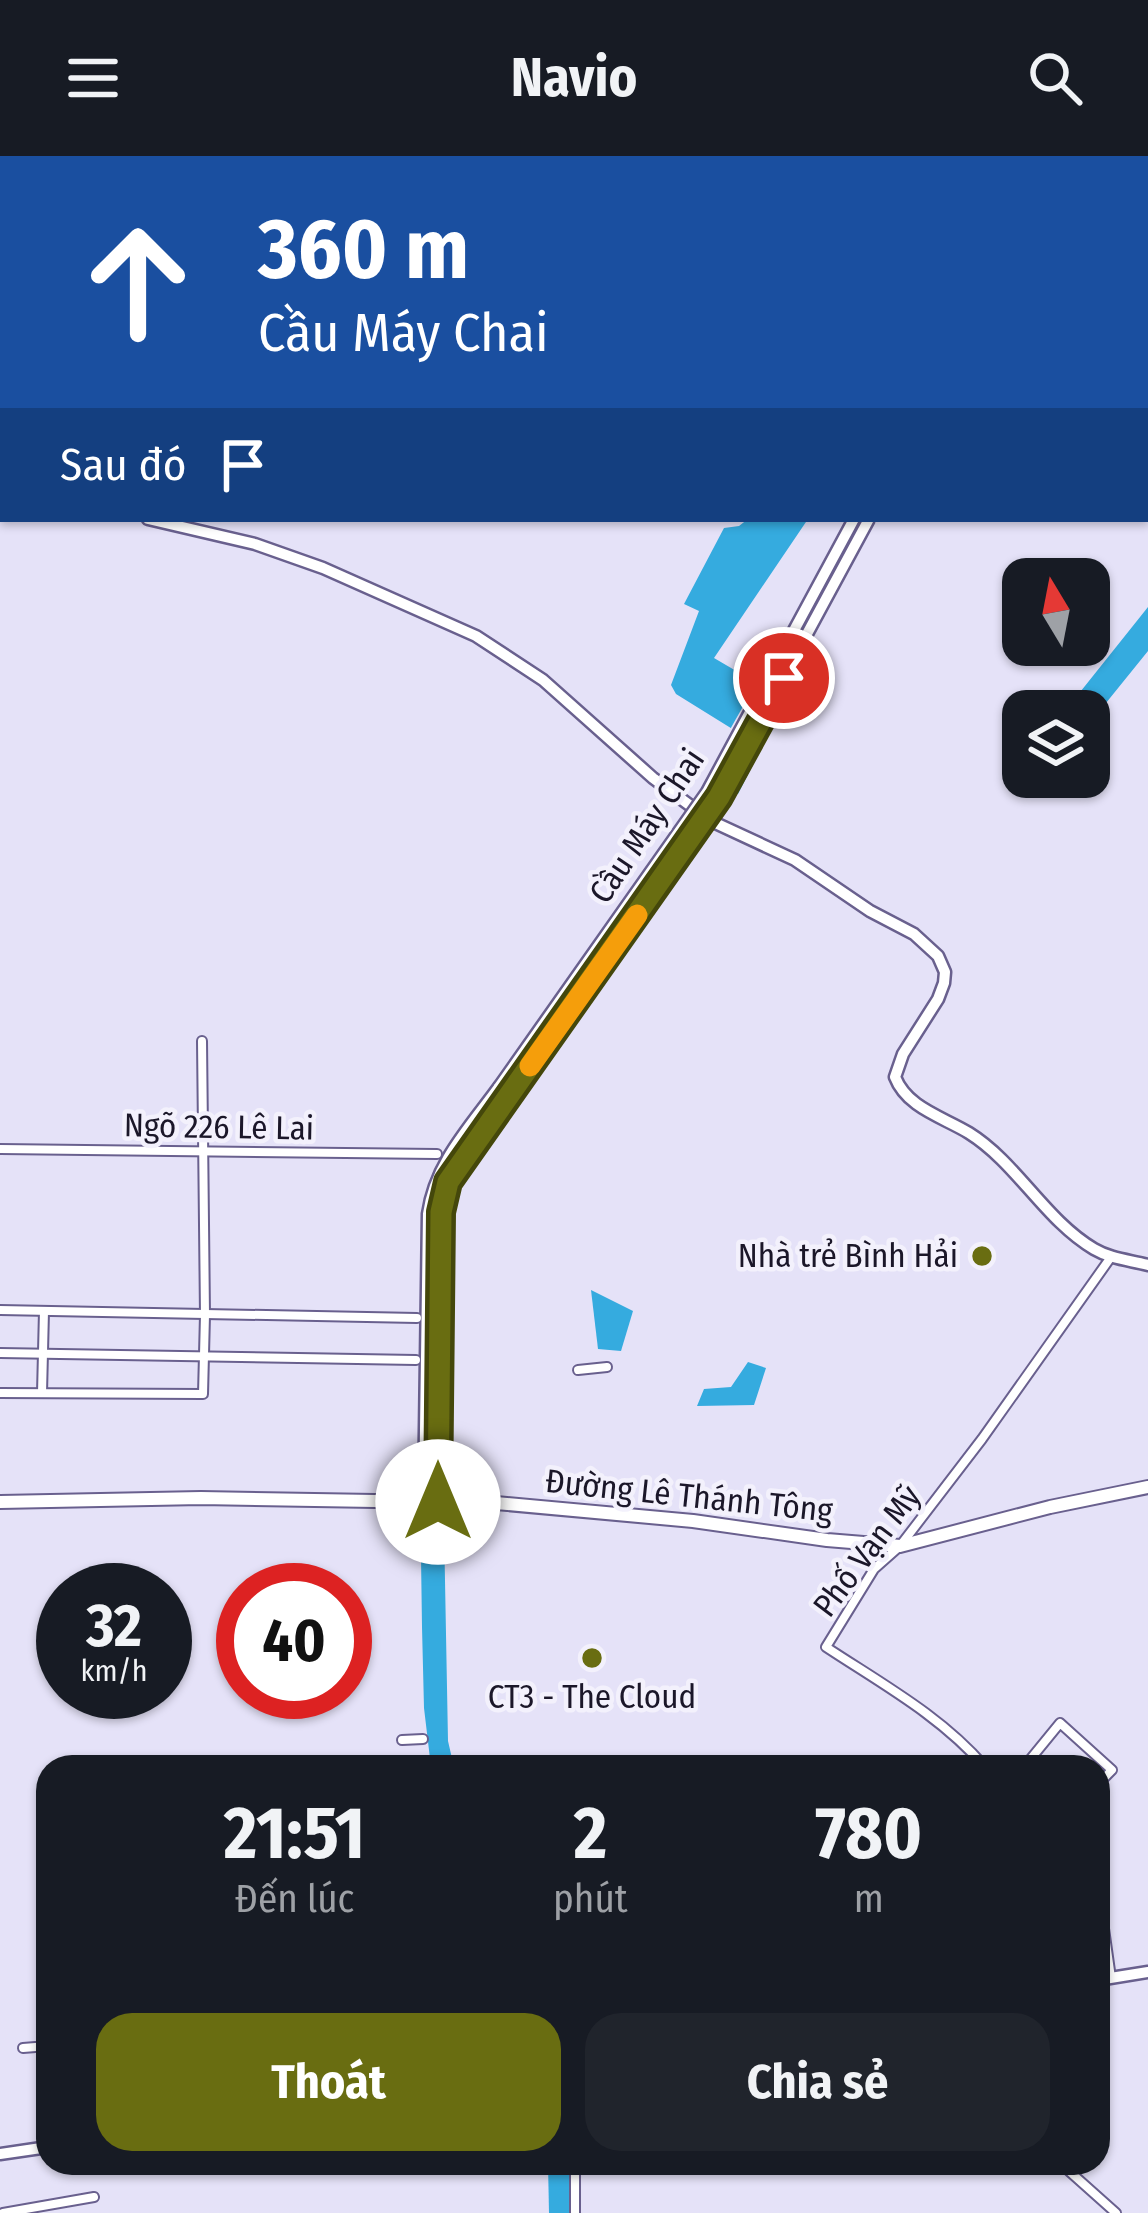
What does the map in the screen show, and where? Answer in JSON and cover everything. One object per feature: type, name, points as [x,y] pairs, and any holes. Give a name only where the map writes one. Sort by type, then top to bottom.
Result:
[{"type":"main road","name":"Đường Lê Thánh Tông","points":[[0,1502],[201,1498],[531,1505],[900,1546],[1148,1487]]},
{"type":"street","points":[[161,522],[255,544],[323,568],[476,637],[543,680],[653,778],[710,820],[795,860],[914,934],[938,956],[945,972],[941,992],[903,1054],[897,1084],[944,1122],[976,1138],[1083,1241],[1111,1257],[1148,1265]]},
{"type":"street","name":"Cầu Máy Chai","points":[[505,1091],[707,792],[852,522]]},
{"type":"street","name":"Cầu Máy Chai","points":[[505,1091],[719,797],[867,522]]},
{"type":"street","points":[[0,1393],[203,1394],[202,1042]]},
{"type":"street","points":[[431,1501],[431,1193],[448,1156],[505,1091]]},
{"type":"street","name":"Ngõ 226 Lê Lai","points":[[0,1149],[437,1154]]},
{"type":"street","name":"Phố Vạn Mỹ","points":[[974,1755],[956,1734],[826,1647],[874,1570],[900,1546],[982,1439],[1111,1257]]},
{"type":"street","points":[[0,1310],[417,1318]]},
{"type":"street","points":[[42,1393],[44,1311]]},
{"type":"street","points":[[0,1354],[416,1360]]},
{"type":"street","points":[[578,1370],[607,1367]]},
{"type":"street","points":[[1034,1755],[1060,1723],[1095,1755]]},
{"type":"street","points":[[402,1740],[423,1739]]},
{"type":"street","points":[[1110,1978],[1148,1972]]},
{"type":"street","points":[[23,2048],[36,2047]]},
{"type":"street","points":[[0,2154],[36,2149]]},
{"type":"street","points":[[574,2175],[575,2213]]},
{"type":"street","points":[[1073,2175],[1116,2213]]},
{"type":"street","points":[[3,2213],[94,2197]]},
{"type":"water","points":[[744,522],[806,522],[714,658],[786,700],[738,794],[717,786],[734,730],[676,694],[671,685],[699,611],[684,604],[724,528]]},
{"type":"water","points":[[1148,607],[1148,651],[1110,698],[1110,690],[1082,690],[1101,666],[1110,666],[1110,655]]},
{"type":"water","points":[[591,1290],[633,1311],[621,1351],[598,1349]]},
{"type":"water","points":[[748,1362],[766,1368],[754,1405],[697,1406],[704,1389],[731,1387]]},
{"type":"water","points":[[436,1513],[444,1527],[451,1755],[430,1755],[424,1708],[421,1557],[428,1516]]},
{"type":"water","points":[[548,2175],[569,2175],[570,2213],[549,2213]]},
{"type":"pier","points":[[759,678],[787,694],[731,797],[713,791],[712,771]]},
{"type":"slow traffic","points":[[530,1066],[637,915]]},
{"type":"place","name":"Nhà trẻ Bình Hải","points":[[982,1256]]},
{"type":"place","name":"CT3 - The Cloud","points":[[592,1658]]},
{"type":"route","points":[[438,1502],[443,1193],[719,797],[784,678]]}]
